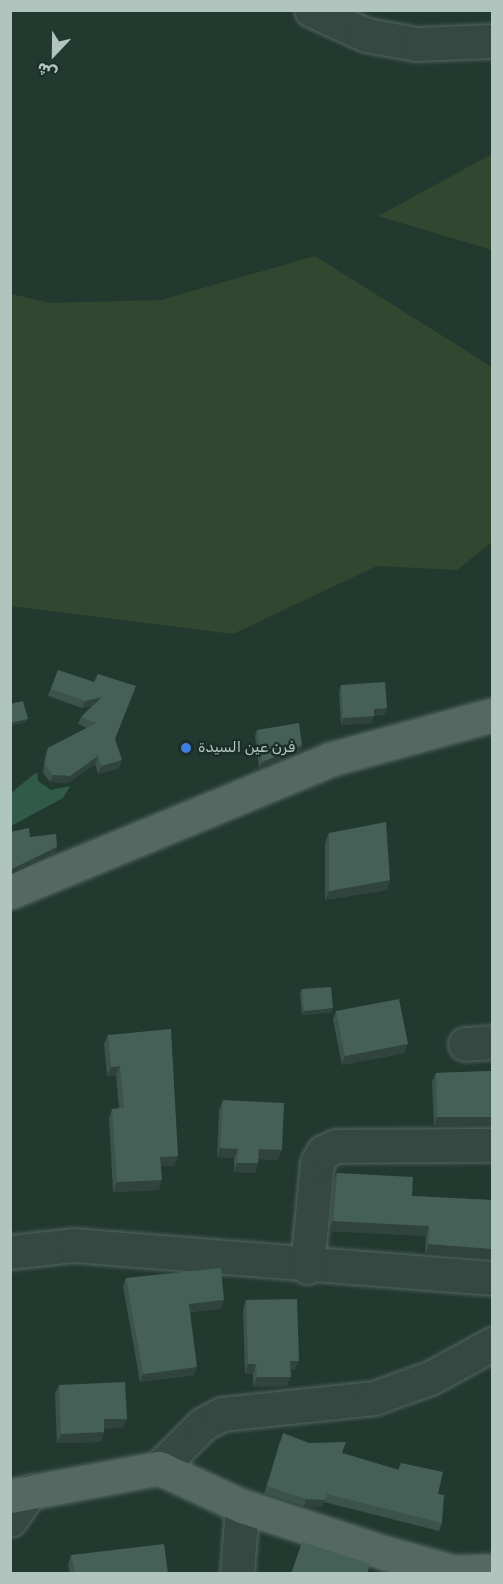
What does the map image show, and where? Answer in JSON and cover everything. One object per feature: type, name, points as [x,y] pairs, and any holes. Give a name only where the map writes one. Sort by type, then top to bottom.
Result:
[{"type":"main road","points":[[10,891],[331,759],[492,715]]},
{"type":"main road","points":[[20,1494],[159,1468],[242,1506],[454,1572],[492,1571]]},
{"type":"street","points":[[311,10],[366,35],[416,44],[492,41]]},
{"type":"street","points":[[308,1267],[317,1163],[323,1152],[336,1146],[492,1145]]},
{"type":"street","points":[[10,1252],[73,1245],[308,1267],[492,1278]]},
{"type":"street","points":[[159,1468],[203,1424],[222,1414],[374,1398],[430,1378],[492,1344]]},
{"type":"street","points":[[10,1520],[20,1494]]},
{"type":"street","points":[[237,1574],[242,1506]]},
{"type":"shaded area","points":[[492,154],[492,250],[378,216]]},
{"type":"shaded area","points":[[315,256],[492,367],[492,542],[457,570],[377,566],[233,634],[11,606],[11,294],[51,303],[161,300]]},
{"type":"shaded area","points":[[37,772],[38,781],[51,790],[70,786],[63,798],[11,826],[11,793]]},
{"type":"building","points":[[58,670],[94,682],[98,674],[136,686],[115,739],[122,760],[101,766],[98,756],[70,776],[53,775],[45,765],[48,748],[96,723],[81,717],[102,697],[85,701],[51,689]]},
{"type":"building","points":[[385,682],[387,708],[374,709],[374,716],[343,718],[341,685]]},
{"type":"building","points":[[23,701],[28,719],[10,723],[10,704]]},
{"type":"building","points":[[299,723],[302,745],[262,762],[257,730]]},
{"type":"building","points":[[386,822],[390,880],[329,891],[329,833]]},
{"type":"building","points":[[29,828],[30,837],[56,834],[57,847],[10,870],[10,832]]},
{"type":"building","points":[[331,987],[333,1008],[304,1011],[302,989]]},
{"type":"building","points":[[399,999],[408,1044],[345,1056],[336,1011]]},
{"type":"building","points":[[171,1029],[178,1156],[160,1157],[162,1180],[117,1182],[112,1109],[124,1108],[120,1066],[111,1067],[108,1035]]},
{"type":"building","points":[[492,1071],[492,1117],[437,1117],[436,1073]]},
{"type":"building","points":[[223,1100],[284,1103],[282,1150],[259,1149],[258,1163],[237,1163],[238,1149],[220,1148]]},
{"type":"building","points":[[337,1173],[413,1177],[412,1196],[492,1200],[492,1249],[429,1244],[429,1226],[333,1221]]},
{"type":"building","points":[[221,1268],[224,1300],[189,1304],[197,1367],[143,1374],[126,1278]]},
{"type":"building","points":[[297,1299],[299,1361],[290,1361],[291,1377],[257,1377],[256,1364],[248,1364],[246,1300]]},
{"type":"building","points":[[125,1382],[127,1419],[104,1419],[104,1432],[61,1434],[59,1385]]},
{"type":"building","points":[[283,1433],[309,1443],[346,1442],[342,1453],[399,1470],[401,1463],[443,1472],[438,1494],[444,1495],[442,1523],[327,1494],[325,1500],[306,1499],[267,1486]]},
{"type":"building","points":[[302,1542],[370,1564],[367,1574],[291,1574]]},
{"type":"building","points":[[164,1544],[168,1574],[75,1574],[71,1555]]},
{"type":"place","name":"فرن عين السيدة","points":[[186,748]]}]
